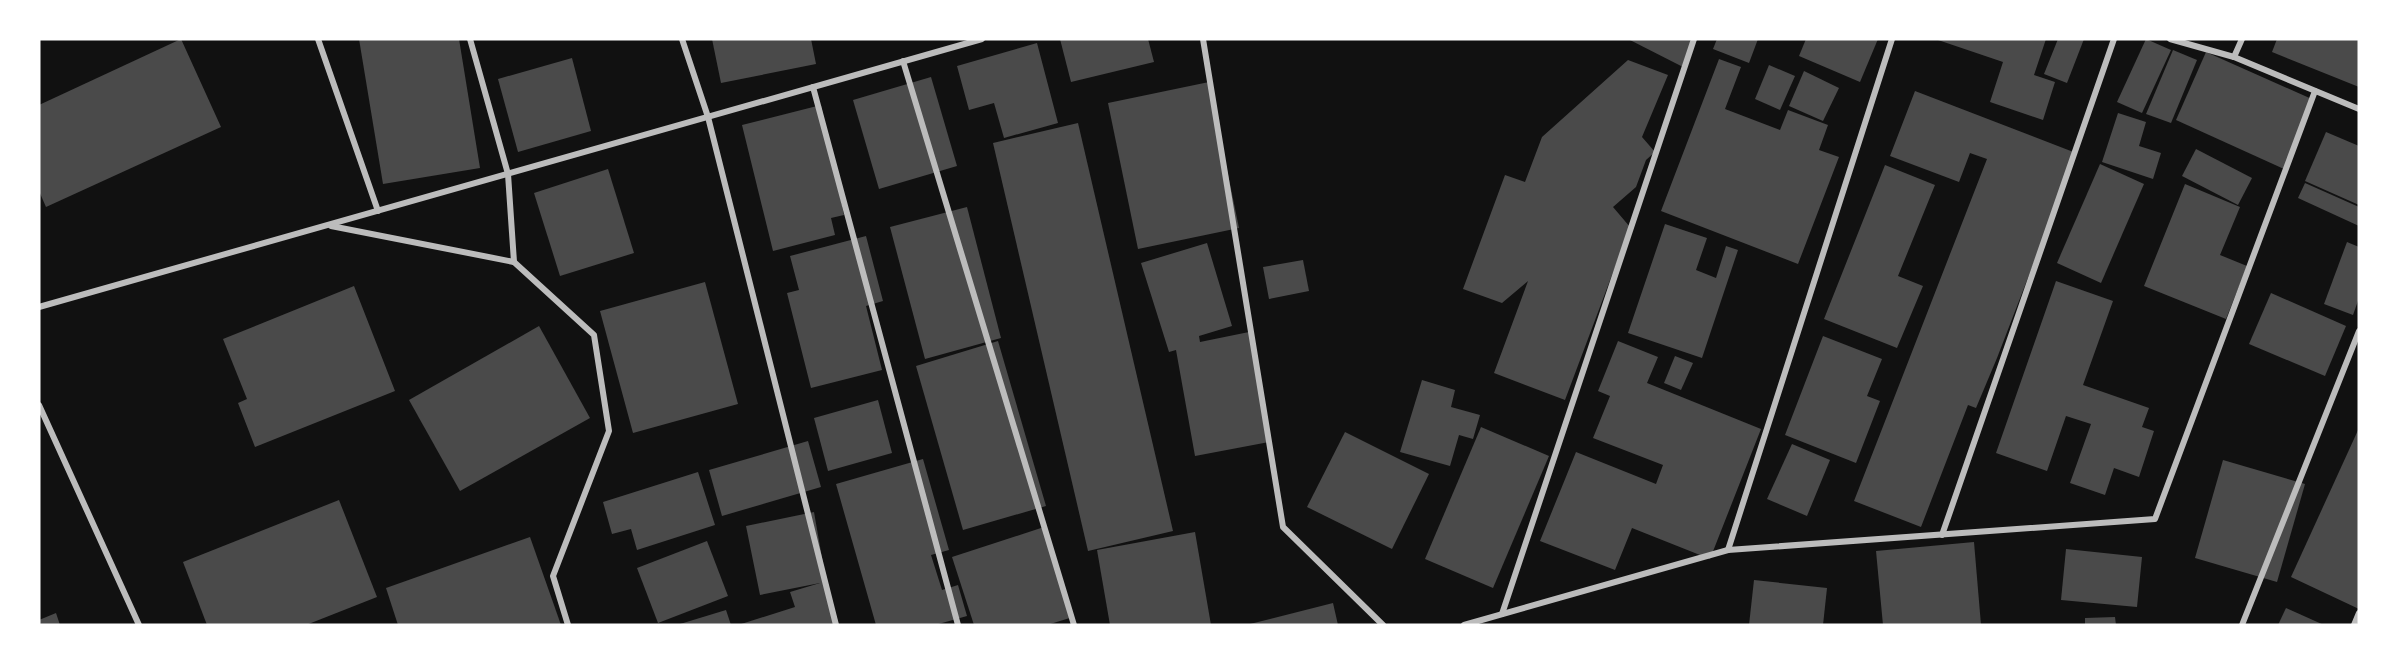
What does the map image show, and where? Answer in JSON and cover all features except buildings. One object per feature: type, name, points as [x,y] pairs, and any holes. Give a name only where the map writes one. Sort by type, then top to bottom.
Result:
[{"type":"street","points":[[318,39],[378,211]]},
{"type":"street","points":[[470,39],[507,174],[514,262]]},
{"type":"street","points":[[682,39],[708,117],[836,625]]},
{"type":"street","points":[[39,307],[982,39]]},
{"type":"street","points":[[1203,39],[1283,527],[1383,625]]},
{"type":"street","points":[[1502,614],[1694,39]]},
{"type":"street","points":[[1728,550],[1892,39]]},
{"type":"street","points":[[1942,535],[2114,39]]},
{"type":"street","points":[[2169,39],[2234,57],[2359,109]]},
{"type":"street","points":[[2234,57],[2242,39]]},
{"type":"street","points":[[903,61],[1074,625]]},
{"type":"street","points":[[813,87],[958,625]]},
{"type":"street","points":[[1464,625],[1728,550],[2155,519],[2316,91]]},
{"type":"street","points":[[327,225],[514,262],[594,335],[609,431],[553,576],[568,625]]},
{"type":"street","points":[[2242,625],[2359,331]]},
{"type":"street","points":[[39,405],[139,625]]},
{"type":"street","points":[[2354,625],[2359,613]]}]
